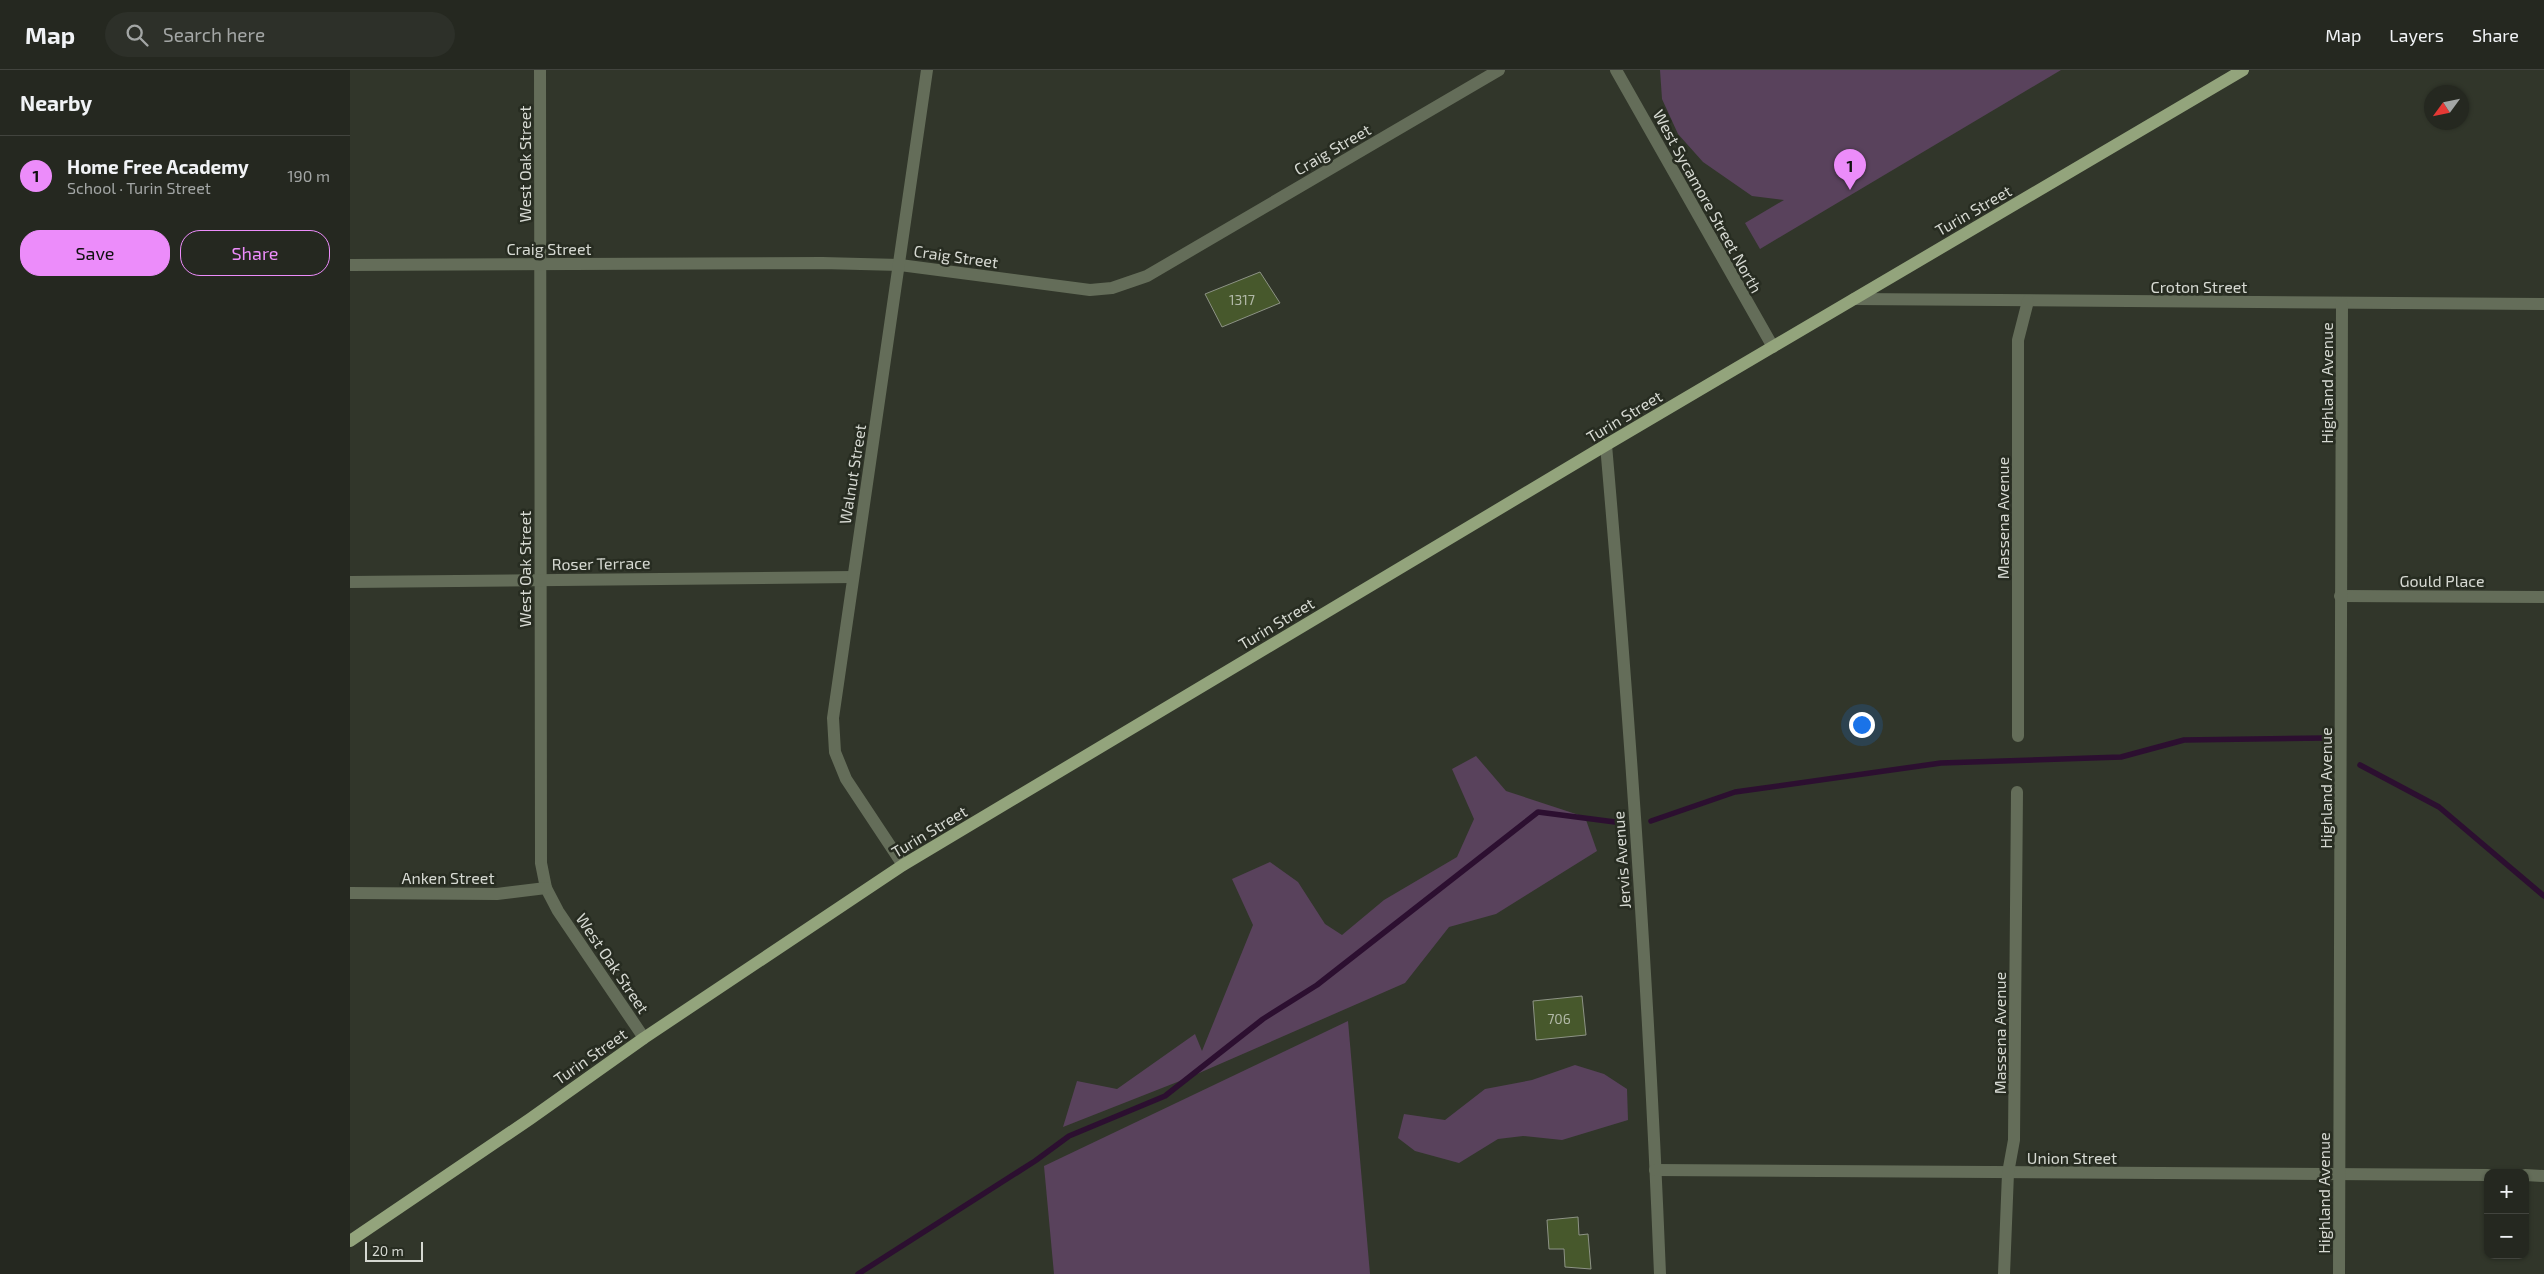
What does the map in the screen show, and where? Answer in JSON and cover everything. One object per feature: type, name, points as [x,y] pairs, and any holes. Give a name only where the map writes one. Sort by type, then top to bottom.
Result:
[{"type":"main road","name":"Turin Street","points":[[350,1241],[530,1119],[644,1038],[903,865],[1606,445],[2243,70]]},
{"type":"street","name":"West Oak Street","points":[[540,70],[541,863],[546,888],[558,911],[644,1038]]},
{"type":"street","name":"Walnut Street","points":[[903,865],[846,779],[835,752],[833,718],[927,70]]},
{"type":"street","name":"Craig Street","points":[[350,265],[822,263],[900,265],[1090,290],[1112,288],[1147,276],[1499,70]]},
{"type":"street","name":"West Sycamore Street North","points":[[1616,70],[1772,347]]},
{"type":"street","name":"Croton Street","points":[[1854,299],[2544,304]]},
{"type":"street","name":"Massena Avenue","points":[[2018,736],[2018,340],[2028,301]]},
{"type":"street","name":"Highland Avenue","points":[[2339,1274],[2342,303]]},
{"type":"street","name":"Jervis Avenue","points":[[1606,445],[1624,648],[1652,1072],[1660,1274]]},
{"type":"street","name":"Roser Terrace","points":[[350,582],[853,577]]},
{"type":"street","name":"Gould Place","points":[[2340,596],[2544,597]]},
{"type":"street","name":"Massena Avenue","points":[[2004,1274],[2008,1173],[2014,1140],[2017,792]]},
{"type":"street","name":"Anken Street","points":[[350,893],[497,894],[546,888]]},
{"type":"street","name":"Union Street","points":[[1656,1170],[2484,1175]]},
{"type":"street","points":[[2529,1175],[2544,1176]]},
{"type":"shaded area","points":[[1660,70],[2061,70],[1760,249],[1745,223],[1784,200],[1752,196],[1703,162],[1678,134],[1662,99]]},
{"type":"shaded area","points":[[1476,756],[1506,791],[1585,817],[1597,851],[1496,914],[1449,927],[1405,983],[1190,1077],[1063,1127],[1077,1081],[1117,1089],[1195,1034],[1202,1051],[1253,925],[1232,879],[1270,862],[1298,882],[1325,924],[1342,935],[1384,900],[1457,857],[1474,819],[1452,769]]},
{"type":"shaded area","points":[[1348,1021],[1370,1274],[1054,1274],[1044,1166]]},
{"type":"shaded area","points":[[1575,1065],[1604,1074],[1627,1089],[1628,1120],[1562,1140],[1523,1136],[1498,1139],[1459,1163],[1415,1151],[1398,1138],[1404,1114],[1445,1120],[1485,1089],[1532,1080]]},
{"type":"building","points":[[1260,272],[1280,303],[1222,327],[1205,294]]},
{"type":"building","points":[[1582,996],[1586,1035],[1536,1040],[1533,1001]]},
{"type":"building","points":[[1578,1217],[1579,1235],[1588,1234],[1591,1269],[1565,1267],[1564,1249],[1549,1249],[1547,1220]]},
{"type":"waterway","points":[[1651,821],[1735,792],[1941,763],[2121,757],[2184,740],[2325,738]]},
{"type":"waterway","points":[[2360,765],[2439,807],[2544,896]]},
{"type":"waterway","points":[[858,1274],[1035,1161],[1069,1136],[1165,1096],[1263,1019],[1317,985],[1538,812],[1615,822]]},
{"type":"place","name":"Home Free Academy","points":[[1850,190]]}]
